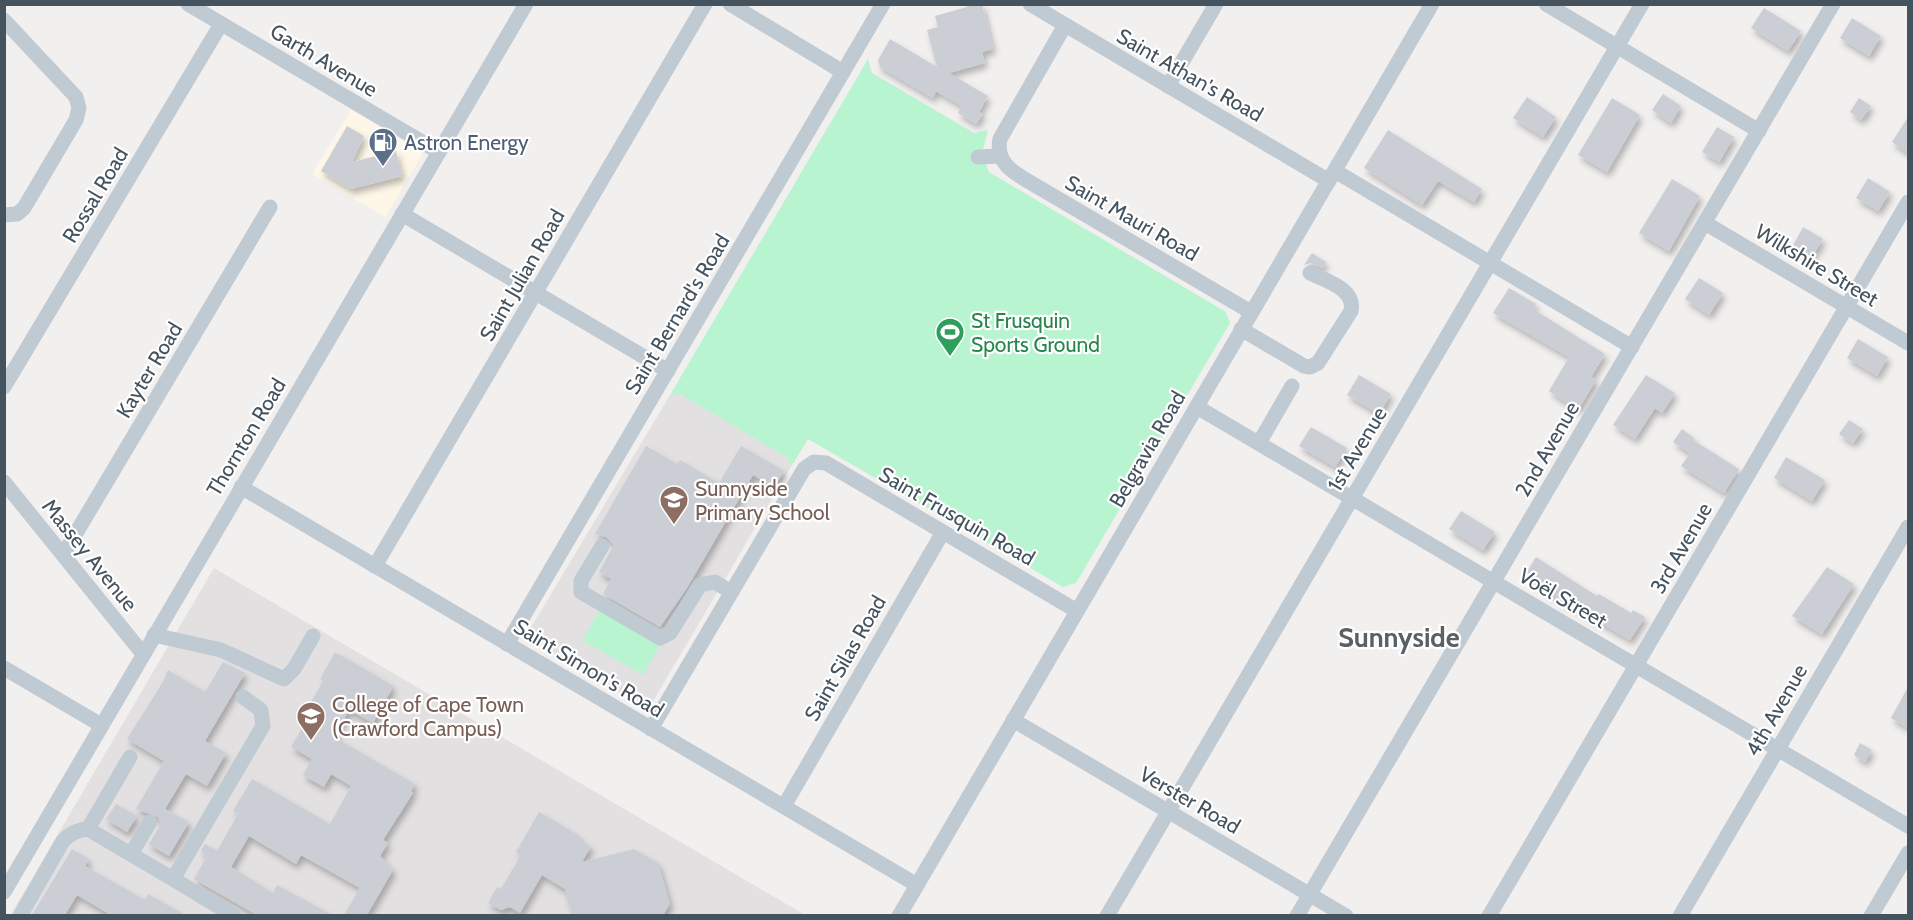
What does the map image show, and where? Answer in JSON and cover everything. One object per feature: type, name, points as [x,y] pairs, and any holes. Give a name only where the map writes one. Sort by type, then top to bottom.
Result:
[{"type":"street","name":"Garth Avenue","points":[[188,4],[439,152]]},
{"type":"street","name":"Saint Julian Road","points":[[375,566],[705,4]]},
{"type":"street","points":[[730,4],[843,72]]},
{"type":"street","name":"Saint Bernard's Road","points":[[507,644],[884,4]]},
{"type":"street","name":"Saint Athan's Road","points":[[1029,4],[1168,86],[1491,264],[1632,347]]},
{"type":"street","points":[[1168,86],[1216,4]]},
{"type":"street","name":"Belgravia Road","points":[[899,915],[1432,4]]},
{"type":"street","points":[[1546,4],[1759,131]]},
{"type":"street","name":"1st Avenue","points":[[1107,915],[1642,4]]},
{"type":"street","name":"2nd Avenue","points":[[1297,915],[1833,4]]},
{"type":"street","name":"Thornton Road","points":[[4,892],[9,876],[101,725],[439,152],[521,6]]},
{"type":"street","points":[[4,20],[76,97],[79,108],[76,120],[24,208],[8,215]]},
{"type":"street","name":"Rossal Road","points":[[4,387],[221,24]]},
{"type":"street","points":[[978,157],[1000,155],[1000,139],[1010,119],[1065,25]]},
{"type":"street","name":"Saint Mauri Road","points":[[1000,155],[1008,168],[1026,180],[1251,312]]},
{"type":"street","name":"3rd Avenue","points":[[1489,915],[1908,202]]},
{"type":"street","name":"Kayter Road","points":[[63,555],[270,207]]},
{"type":"street","points":[[402,214],[668,371]]},
{"type":"street","name":"Wilkshire Street","points":[[1705,223],[1908,343]]},
{"type":"street","points":[[1241,329],[1304,366],[1310,367],[1318,363],[1351,311],[1353,304],[1347,293],[1310,273]]},
{"type":"street","points":[[1258,443],[1292,386]]},
{"type":"street","name":"Voël Street","points":[[1197,407],[1908,826]]},
{"type":"street","name":"Saint Frusquin Road","points":[[731,592],[804,469],[814,462],[826,464],[1077,611]]},
{"type":"street","name":"Massey Avenue","points":[[4,482],[143,654]]},
{"type":"street","name":"Saint Simon's Road","points":[[241,487],[916,885]]},
{"type":"street","name":"4th Avenue","points":[[1680,915],[1908,527]]},
{"type":"street","name":"Saint Silas Road","points":[[784,806],[943,532]]},
{"type":"street","points":[[602,546],[581,581],[581,592],[660,638],[670,633],[700,585],[715,582],[731,592],[651,729]]},
{"type":"street","points":[[154,635],[221,650],[284,680],[294,669],[313,636]]},
{"type":"street","points":[[4,668],[101,725]]},
{"type":"street","points":[[173,879],[263,726],[261,710],[243,697]]},
{"type":"street","name":"Verster Road","points":[[1013,720],[1346,915]]},
{"type":"street","points":[[20,915],[63,841],[71,833],[88,828],[130,757]]},
{"type":"street","points":[[131,854],[150,822]]},
{"type":"street","points":[[88,828],[234,915]]},
{"type":"street","points":[[1871,915],[1908,853]]},
{"type":"shaded area","points":[[351,110],[421,151],[422,155],[385,217],[312,174]]},
{"type":"shaded area","name":"Sunnyside Primary School","points":[[678,393],[789,458],[791,467],[652,703],[641,705],[529,639],[529,631],[670,395]]},
{"type":"shaded area","name":"College of Cape Town (Crawford Campus)","points":[[214,568],[805,915],[10,916]]},
{"type":"green space","name":"St Frusquin Sports Ground","points":[[868,59],[872,73],[974,133],[988,130],[982,153],[989,172],[1226,312],[1230,323],[1076,583],[1063,587],[808,439],[791,467],[788,458],[678,393],[670,395]]},
{"type":"green space","points":[[601,608],[661,644],[643,675],[582,640]]},
{"type":"building","points":[[966,4],[982,4],[993,49],[982,52],[985,63],[949,73],[988,96],[979,112],[983,114],[976,124],[958,113],[962,106],[936,91],[933,98],[880,67],[878,60],[890,39],[937,67],[927,30],[938,27],[935,16],[967,7]]},
{"type":"building","points":[[1764,8],[1801,31],[1788,51],[1751,28]]},
{"type":"building","points":[[1852,18],[1881,36],[1869,56],[1840,38]]},
{"type":"building","points":[[1663,94],[1681,106],[1671,123],[1652,110]]},
{"type":"building","points":[[1527,97],[1556,117],[1543,137],[1513,118]]},
{"type":"building","points":[[1612,98],[1640,115],[1607,172],[1578,155]]},
{"type":"building","points":[[1859,98],[1871,106],[1861,120],[1850,112]]},
{"type":"building","points":[[1908,117],[1908,153],[1892,142]]},
{"type":"building","points":[[347,126],[364,136],[352,162],[396,151],[402,176],[351,189],[321,171]]},
{"type":"building","points":[[1717,127],[1734,137],[1719,162],[1702,152]]},
{"type":"building","points":[[1388,130],[1482,189],[1474,202],[1438,181],[1422,205],[1364,168]]},
{"type":"building","points":[[1868,178],[1890,192],[1878,211],[1856,198]]},
{"type":"building","points":[[1672,179],[1700,196],[1669,251],[1639,233]]},
{"type":"building","points":[[1803,227],[1823,239],[1810,260],[1791,249]]},
{"type":"building","points":[[1312,253],[1326,262],[1323,268],[1310,263],[1304,265]]},
{"type":"building","points":[[1699,278],[1723,293],[1709,315],[1685,299]]},
{"type":"building","points":[[1509,288],[1536,304],[1533,309],[1605,354],[1591,377],[1596,380],[1578,410],[1549,391],[1569,357],[1493,313]]},
{"type":"building","points":[[1858,339],[1888,357],[1877,376],[1847,358]]},
{"type":"building","points":[[1359,375],[1391,394],[1379,414],[1347,395]]},
{"type":"building","points":[[1646,375],[1675,393],[1662,413],[1655,408],[1635,439],[1613,425]]},
{"type":"building","points":[[1849,420],[1863,429],[1853,443],[1839,434]]},
{"type":"building","points":[[1311,427],[1347,448],[1335,467],[1299,446]]},
{"type":"building","points":[[1682,429],[1694,438],[1693,440],[1739,469],[1724,493],[1681,466],[1690,453],[1673,442]]},
{"type":"building","points":[[646,446],[677,464],[680,460],[719,483],[741,446],[784,471],[774,487],[753,475],[687,588],[660,627],[603,594],[611,579],[599,572],[614,545],[606,537],[595,534]]},
{"type":"building","points":[[1786,457],[1825,480],[1812,501],[1774,478]]},
{"type":"building","points":[[1461,511],[1495,532],[1483,550],[1449,529]]},
{"type":"building","points":[[1536,557],[1597,596],[1599,594],[1631,613],[1633,610],[1645,617],[1630,640],[1544,590],[1547,585],[1526,573]]},
{"type":"building","points":[[1827,567],[1854,584],[1822,634],[1792,616]]},
{"type":"building","points":[[335,652],[392,685],[373,723],[349,710],[334,737],[415,784],[411,791],[413,793],[383,840],[388,843],[380,856],[393,870],[367,915],[344,915],[360,888],[301,855],[296,864],[249,836],[231,867],[273,893],[277,885],[332,915],[257,915],[194,879],[206,858],[201,850],[205,844],[217,851],[238,814],[233,811],[252,779],[330,824],[351,786],[331,774],[324,787],[303,775],[312,759],[291,747],[310,714],[306,711],[323,681],[320,679]]},
{"type":"building","points":[[223,662],[245,673],[205,741],[226,753],[207,786],[186,774],[165,809],[189,822],[169,856],[149,844],[161,824],[158,817],[136,809],[164,761],[127,739],[163,682],[168,670],[205,692]]},
{"type":"building","points":[[1908,687],[1908,728],[1891,718]]},
{"type":"building","points":[[1860,743],[1872,750],[1865,762],[1854,755]]},
{"type":"building","points":[[116,804],[137,816],[127,832],[106,819]]},
{"type":"building","points":[[539,812],[580,836],[578,839],[591,846],[582,862],[634,849],[658,863],[670,904],[663,915],[572,915],[565,889],[542,875],[520,913],[510,907],[501,910],[488,903],[497,887],[501,889],[521,855],[516,852]]},
{"type":"building","points":[[72,849],[89,859],[85,866],[145,900],[148,894],[185,915],[111,915],[77,895],[65,915],[32,915]]},
{"type":"place","name":"Astron Energy","points":[[383,168]]},
{"type":"place","name":"St Frusquin Sports Ground","points":[[950,358]]},
{"type":"place","name":"Sunnyside Primary School","points":[[674,526]]},
{"type":"place","name":"College of Cape Town (Crawford Campus)","points":[[311,742]]},
{"type":"district","name":"Sunnyside","points":[[1399,637]]}]
